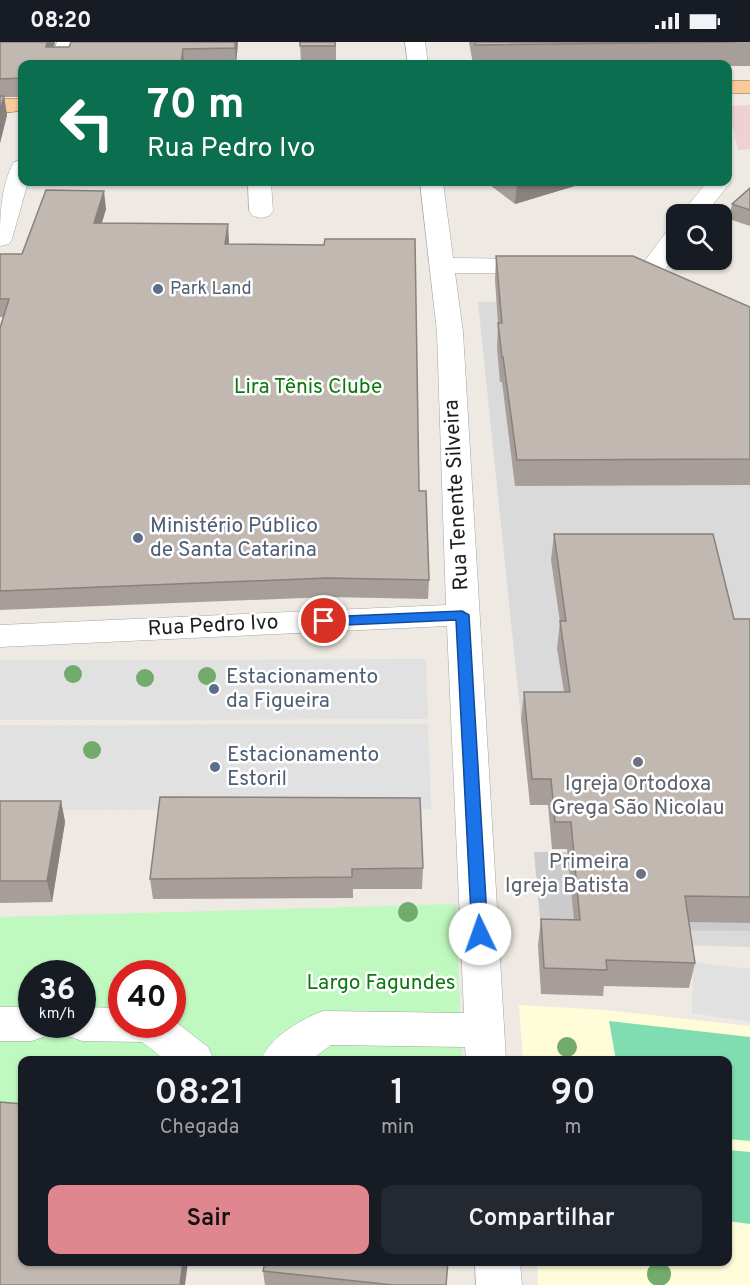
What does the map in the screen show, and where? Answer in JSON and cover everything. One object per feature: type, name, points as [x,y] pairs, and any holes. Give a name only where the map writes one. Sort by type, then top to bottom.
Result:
[{"type":"main road","points":[[732,87],[750,87]]},
{"type":"main road","points":[[0,106],[18,105]]},
{"type":"street","points":[[61,60],[67,42]]},
{"type":"street","points":[[415,42],[417,60]]},
{"type":"street","points":[[0,239],[18,180]]},
{"type":"street","points":[[260,186],[261,212]]},
{"type":"street","name":"Rua Tenente Silveira","points":[[431,186],[452,353],[462,615],[486,1045]]},
{"type":"street","points":[[701,204],[716,186]]},
{"type":"street","points":[[652,271],[666,251]]},
{"type":"street","points":[[441,265],[561,267]]},
{"type":"street","name":"Rua Pedro Ivo","points":[[0,636],[462,615]]},
{"type":"street","points":[[0,1024],[18,1024]]},
{"type":"street","points":[[96,1024],[150,1025],[189,1056]]},
{"type":"street","points":[[286,1056],[323,1028],[486,1045]]},
{"type":"street","points":[[498,1266],[499,1285]]},
{"type":"shaded area","points":[[750,105],[750,149],[738,150],[732,124],[732,106]]},
{"type":"shaded area","points":[[478,302],[694,302],[750,393],[750,715],[521,719]]},
{"type":"shaded area","name":"Estacionamento da Figueira","points":[[426,659],[428,719],[0,720],[0,660]]},
{"type":"shaded area","name":"Estacionamento Estoril","points":[[428,724],[431,809],[0,810],[0,725]]},
{"type":"shaded area","name":"Primeira Igreja Batista","points":[[534,852],[742,853],[750,896],[750,931],[541,930]]},
{"type":"shaded area","points":[[541,930],[750,931],[750,947],[542,941]]},
{"type":"shaded area","points":[[693,962],[750,969],[750,1022],[692,1013]]},
{"type":"shaded area","points":[[519,1005],[606,1010],[750,1026],[750,1285],[538,1285],[537,1266],[732,1266],[732,1056],[523,1056]]},
{"type":"green space","name":"Largo Fagundes","points":[[456,904],[462,1056],[18,1056],[18,1117],[0,1115],[0,917]]},
{"type":"green space","points":[[609,1021],[750,1037],[750,1141],[732,1139],[732,1056],[615,1056]]},
{"type":"green space","points":[[732,1150],[750,1152],[750,1224],[732,1222]]},
{"type":"building","points":[[0,42],[47,42],[46,47],[69,47],[71,42],[235,42],[235,48],[183,49],[182,60],[18,60],[18,78],[0,79]]},
{"type":"building","points":[[300,42],[335,42],[335,46],[300,46]]},
{"type":"building","points":[[475,42],[736,42],[475,45]]},
{"type":"building","points":[[0,96],[4,96],[0,111]]},
{"type":"building","points":[[750,188],[750,210],[732,204]]},
{"type":"building","points":[[46,190],[104,191],[94,223],[228,224],[225,244],[324,245],[325,239],[415,239],[419,491],[426,491],[429,580],[327,578],[0,591],[0,328],[9,299],[0,299],[0,254],[22,254]]},
{"type":"building","points":[[496,256],[633,256],[750,307],[750,459],[517,460],[498,323],[502,323]]},
{"type":"building","points":[[554,534],[713,534],[734,619],[750,619],[750,897],[685,896],[695,963],[606,960],[607,970],[544,968],[541,919],[580,920],[571,822],[555,822],[551,779],[532,779],[524,692],[570,692],[560,621],[566,621]]},
{"type":"building","points":[[160,797],[420,798],[423,868],[352,869],[352,877],[150,879]]},
{"type":"building","points":[[0,801],[61,801],[47,881],[0,881]]},
{"type":"building","points":[[0,1102],[18,1104],[18,1266],[182,1266],[180,1285],[0,1285]]},
{"type":"building","points":[[264,1266],[448,1266],[446,1285],[393,1285],[263,1271]]},
{"type":"place","name":"Park Land","points":[[158,289]]},
{"type":"place","name":"Ministério Público de Santa Catarina","points":[[138,538]]},
{"type":"place","name":"Estacionamento da Figueira","points":[[214,689]]},
{"type":"place","name":"Igreja Ortodoxa Grega São Nicolau","points":[[638,762]]},
{"type":"place","name":"Estacionamento Estoril","points":[[215,767]]},
{"type":"place","name":"Primeira Igreja Batista","points":[[641,874]]},
{"type":"route","points":[[324,621],[462,615],[480,934]]},
{"type":"park label","name":"Lira Tênis Clube","points":[[308,387]]}]
